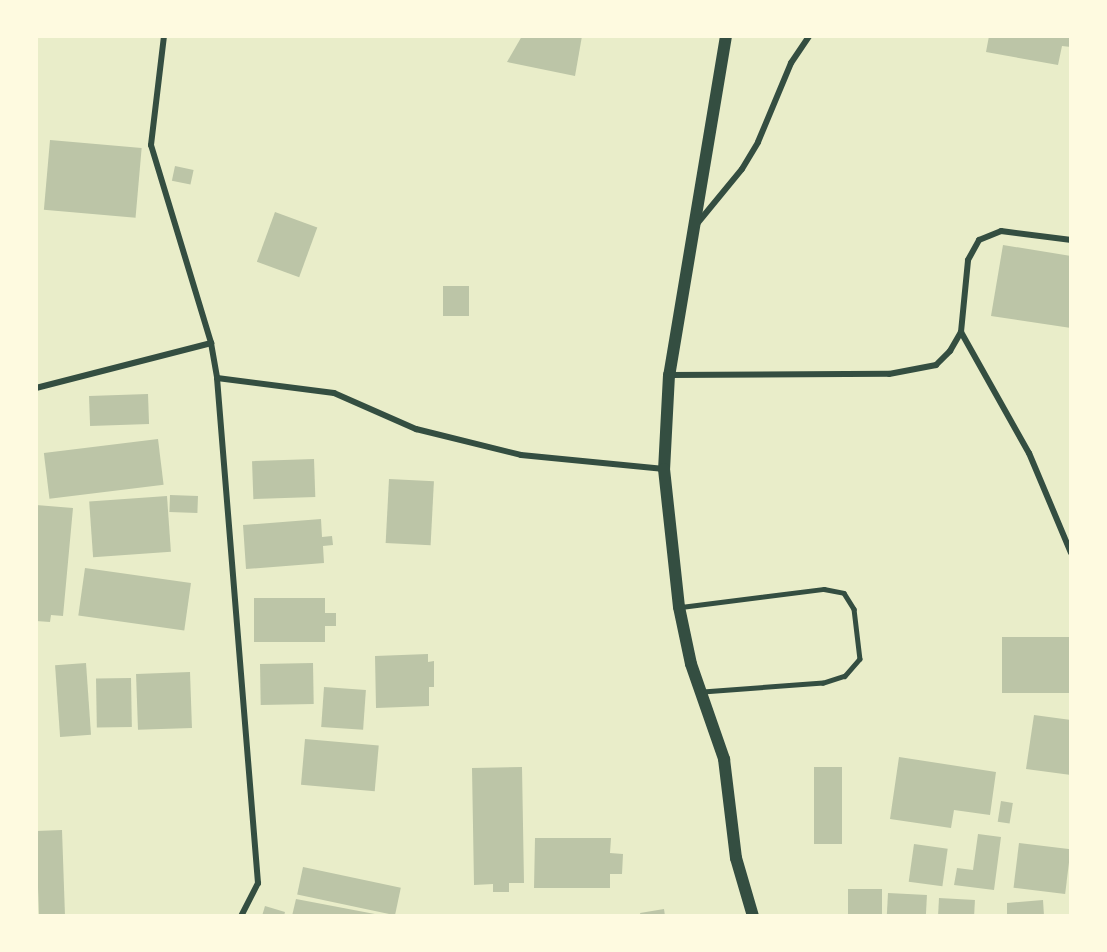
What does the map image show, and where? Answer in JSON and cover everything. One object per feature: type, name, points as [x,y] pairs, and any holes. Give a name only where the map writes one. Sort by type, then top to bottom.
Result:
[{"type":"main road","points":[[726,36],[669,375],[664,470],[678,607],[701,692],[724,759],[736,858],[753,916]]},
{"type":"street","points":[[164,36],[151,145],[211,343],[217,378],[258,883],[241,916]]},
{"type":"street","points":[[694,228],[742,169],[758,142],[792,63],[809,36]]},
{"type":"street","points":[[669,375],[889,374],[936,364],[950,351],[961,332],[968,260],[980,240],[1001,231],[1071,240]]},
{"type":"street","points":[[961,332],[1029,453],[1071,553]]},
{"type":"street","points":[[36,388],[211,343]]},
{"type":"street","points":[[217,378],[334,393],[416,429],[499,451],[664,470]]},
{"type":"lane","points":[[678,607],[824,588],[844,592],[854,609],[860,659],[845,676],[823,683],[701,692]]},
{"type":"building","points":[[522,36],[582,36],[575,76],[507,62]]},
{"type":"building","points":[[989,36],[1071,36],[1071,47],[1062,46],[1058,65],[986,52]]},
{"type":"building","points":[[50,140],[142,148],[136,218],[44,210]]},
{"type":"building","points":[[175,166],[194,170],[190,185],[172,181]]},
{"type":"building","points":[[275,212],[317,227],[299,277],[257,262]]},
{"type":"building","points":[[1003,245],[1071,256],[1071,328],[991,316]]},
{"type":"building","points":[[443,286],[469,286],[469,316],[443,316]]},
{"type":"building","points":[[148,394],[149,424],[90,426],[89,396]]},
{"type":"building","points":[[158,439],[164,485],[49,499],[44,453]]},
{"type":"building","points":[[314,459],[315,497],[253,499],[252,461]]},
{"type":"building","points":[[389,479],[434,481],[431,545],[386,543]]},
{"type":"building","points":[[170,495],[198,496],[197,513],[169,512]]},
{"type":"building","points":[[167,496],[171,552],[93,557],[89,501]]},
{"type":"building","points":[[36,505],[73,508],[63,616],[51,615],[50,622],[36,621]]},
{"type":"building","points":[[321,519],[322,537],[332,536],[333,545],[323,546],[324,563],[246,569],[243,525]]},
{"type":"building","points":[[85,568],[191,583],[184,630],[78,616]]},
{"type":"building","points":[[254,598],[325,598],[325,613],[336,613],[336,626],[325,626],[325,642],[254,642]]},
{"type":"building","points":[[1002,637],[1071,637],[1071,693],[1002,693]]},
{"type":"building","points":[[428,654],[428,662],[434,661],[434,687],[429,687],[429,706],[376,708],[375,656]]},
{"type":"building","points":[[86,663],[91,735],[60,737],[55,665]]},
{"type":"building","points":[[313,663],[314,704],[261,705],[260,664]]},
{"type":"building","points":[[190,672],[192,728],[138,730],[136,674]]},
{"type":"building","points":[[131,678],[132,727],[97,728],[96,679]]},
{"type":"building","points":[[324,687],[366,690],[363,730],[321,727]]},
{"type":"building","points":[[1034,715],[1071,720],[1071,775],[1026,769]]},
{"type":"building","points":[[305,739],[379,745],[375,791],[301,785]]},
{"type":"building","points":[[899,757],[996,772],[990,815],[954,810],[951,828],[890,819]]},
{"type":"building","points":[[522,767],[524,883],[509,883],[509,892],[493,892],[493,884],[474,885],[472,768]]},
{"type":"building","points":[[814,767],[842,767],[842,844],[814,844]]},
{"type":"building","points":[[1001,801],[1013,803],[1010,824],[998,822]]},
{"type":"building","points":[[62,830],[65,916],[39,916],[36,831]]},
{"type":"building","points":[[978,834],[1001,837],[994,890],[954,885],[957,868],[973,870]]},
{"type":"building","points":[[535,838],[611,838],[610,853],[623,854],[622,874],[610,874],[610,888],[534,888]]},
{"type":"building","points":[[1019,843],[1071,849],[1065,894],[1014,888]]},
{"type":"building","points":[[914,844],[948,849],[942,886],[909,882]]},
{"type":"building","points":[[303,867],[401,888],[395,915],[297,894]]},
{"type":"building","points":[[848,889],[882,889],[882,916],[848,916]]},
{"type":"building","points":[[888,893],[927,895],[926,916],[887,916]]},
{"type":"building","points":[[939,898],[975,900],[974,916],[938,916]]},
{"type":"building","points":[[296,899],[380,915],[380,916],[292,916]]},
{"type":"building","points":[[1043,900],[1044,916],[1007,916],[1007,903]]},
{"type":"building","points":[[265,906],[285,912],[284,916],[262,916]]},
{"type":"building","points":[[664,909],[665,916],[641,916],[640,913]]}]
